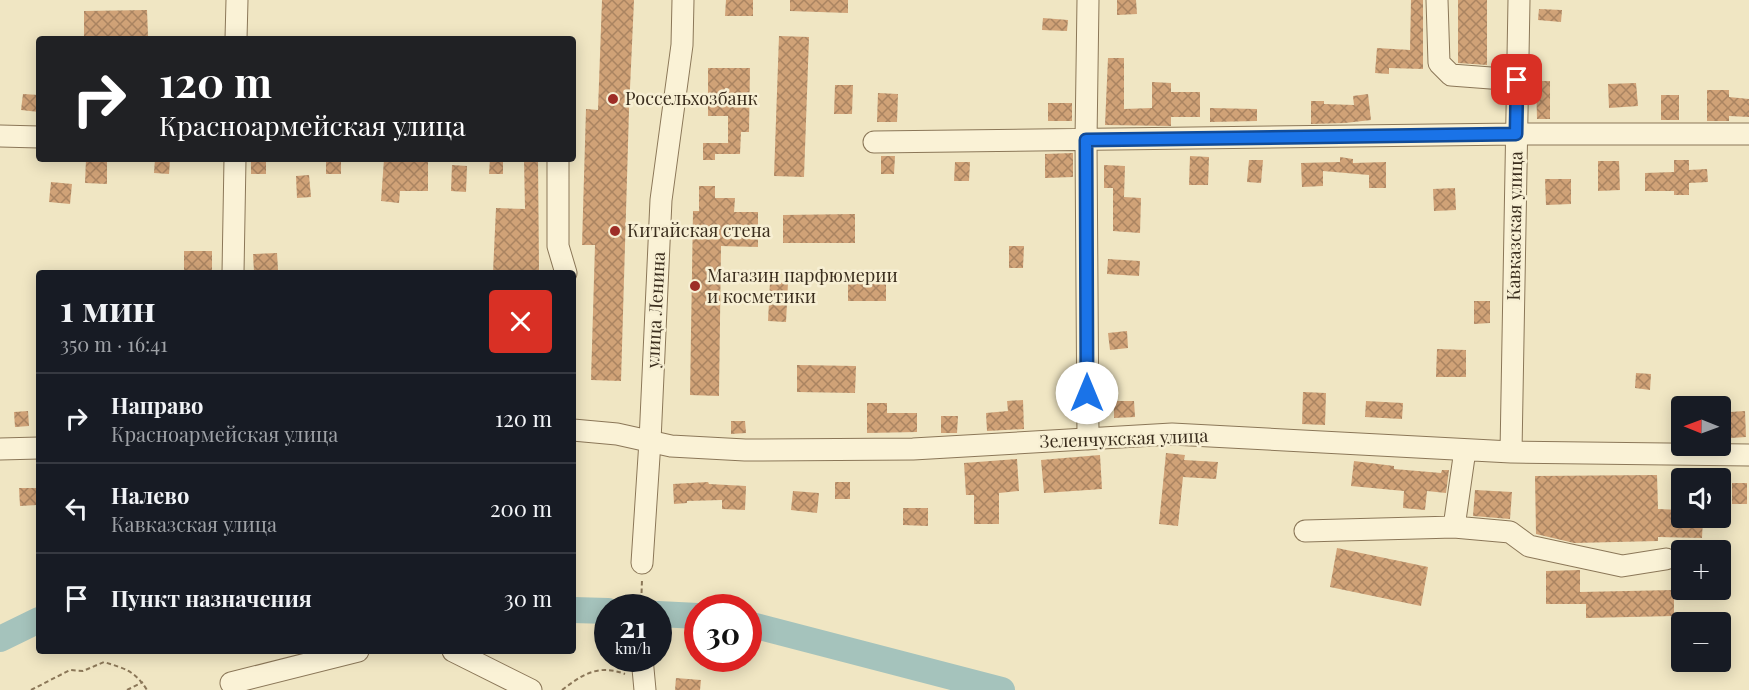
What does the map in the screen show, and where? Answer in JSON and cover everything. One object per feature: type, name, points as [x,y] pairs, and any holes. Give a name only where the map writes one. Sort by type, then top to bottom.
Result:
[{"type":"street","points":[[236,36],[237,0]]},
{"type":"street","name":"улица Ленина","points":[[642,563],[661,200],[682,45],[683,0]]},
{"type":"street","points":[[1088,0],[1086,140],[1088,439]]},
{"type":"street","points":[[1437,0],[1439,63],[1451,75],[1517,80]]},
{"type":"street","name":"Кавказская улица","points":[[1510,452],[1518,0]]},
{"type":"street","points":[[874,142],[1516,134],[1749,134]]},
{"type":"street","points":[[0,136],[36,136]]},
{"type":"street","points":[[233,270],[235,162]]},
{"type":"street","points":[[558,162],[558,246],[565,270]]},
{"type":"street","name":"Зеленчукская улица","points":[[576,430],[617,434],[671,446],[758,450],[913,449],[1173,434],[1510,452],[1749,455]]},
{"type":"street","points":[[0,449],[36,447]]},
{"type":"street","points":[[1454,527],[1465,450]]},
{"type":"street","points":[[1305,531],[1454,527],[1510,532],[1529,546],[1622,566],[1666,559]]},
{"type":"street","points":[[231,683],[346,654]]},
{"type":"street","points":[[459,654],[531,690]]},
{"type":"path","points":[[641,594],[642,563]]},
{"type":"path","points":[[31,690],[70,670],[83,671],[104,662],[127,669],[143,682],[147,690]]},
{"type":"path","points":[[562,690],[581,675],[595,670],[616,670],[645,686]]},
{"type":"path","points":[[127,690],[143,682]]},
{"type":"building","points":[[602,0],[634,0],[621,381],[591,380],[595,245],[582,245],[586,109],[598,110]]},
{"type":"building","points":[[726,0],[753,0],[753,16],[725,16]]},
{"type":"building","points":[[790,0],[848,0],[848,13],[790,11]]},
{"type":"building","points":[[1117,0],[1136,0],[1137,14],[1117,15]]},
{"type":"building","points":[[1411,0],[1423,0],[1423,69],[1389,68],[1389,74],[1375,73],[1377,48],[1410,50]]},
{"type":"building","points":[[1458,0],[1487,0],[1487,65],[1458,63]]},
{"type":"building","points":[[1539,9],[1562,10],[1561,22],[1538,20]]},
{"type":"building","points":[[147,10],[148,36],[84,36],[84,11]]},
{"type":"building","points":[[1043,18],[1068,20],[1067,31],[1042,30]]},
{"type":"building","points":[[779,36],[809,37],[804,177],[774,176]]},
{"type":"building","points":[[1108,58],[1124,58],[1124,109],[1152,108],[1152,82],[1171,83],[1171,92],[1200,92],[1200,117],[1171,117],[1171,126],[1105,125]]},
{"type":"building","points":[[708,68],[750,68],[749,132],[741,132],[740,154],[715,154],[715,160],[703,160],[703,143],[728,143],[728,116],[708,116]]},
{"type":"building","points":[[1536,81],[1550,81],[1550,119],[1537,119]]},
{"type":"building","points":[[1636,83],[1638,106],[1609,108],[1608,84]]},
{"type":"building","points":[[835,85],[853,85],[852,114],[834,114]]},
{"type":"building","points":[[1707,90],[1729,90],[1729,97],[1749,99],[1749,117],[1729,116],[1729,121],[1707,121]]},
{"type":"building","points":[[878,93],[898,94],[897,122],[877,122]]},
{"type":"building","points":[[23,94],[36,95],[36,112],[21,110]]},
{"type":"building","points":[[1368,94],[1371,120],[1311,124],[1311,101],[1354,105],[1353,96]]},
{"type":"building","points":[[1661,95],[1679,95],[1679,120],[1661,120]]},
{"type":"building","points":[[1048,103],[1072,103],[1072,121],[1048,121]]},
{"type":"building","points":[[1210,108],[1257,109],[1257,121],[1210,122]]},
{"type":"building","points":[[1073,153],[1073,177],[1045,178],[1045,154]]},
{"type":"building","points":[[881,156],[895,156],[894,174],[881,174]]},
{"type":"building","points":[[1190,156],[1209,157],[1208,185],[1189,185]]},
{"type":"building","points":[[1340,157],[1353,159],[1353,163],[1386,162],[1386,188],[1369,188],[1369,175],[1323,171],[1323,186],[1302,187],[1301,163],[1340,162]]},
{"type":"building","points":[[1249,160],[1263,160],[1261,183],[1247,182]]},
{"type":"building","points":[[1674,160],[1689,160],[1689,170],[1707,169],[1708,182],[1689,183],[1689,195],[1674,195],[1674,191],[1645,191],[1645,173],[1674,172]]},
{"type":"building","points":[[1598,161],[1619,161],[1620,190],[1598,191]]},
{"type":"building","points":[[86,162],[107,162],[107,184],[85,183]]},
{"type":"building","points":[[155,162],[170,162],[169,174],[154,173]]},
{"type":"building","points":[[251,162],[266,162],[266,174],[251,174]]},
{"type":"building","points":[[326,162],[341,162],[341,174],[326,174]]},
{"type":"building","points":[[384,162],[428,162],[428,191],[400,191],[399,203],[381,201]]},
{"type":"building","points":[[490,162],[503,162],[503,174],[489,174]]},
{"type":"building","points":[[524,162],[538,162],[539,270],[493,270],[496,208],[525,209]]},
{"type":"building","points":[[955,162],[970,162],[969,181],[954,181]]},
{"type":"building","points":[[452,165],[467,166],[466,192],[451,191]]},
{"type":"building","points":[[1104,165],[1125,166],[1124,197],[1141,198],[1140,233],[1113,231],[1113,188],[1104,188]]},
{"type":"building","points":[[309,175],[311,197],[297,198],[296,176]]},
{"type":"building","points":[[1545,179],[1571,179],[1571,204],[1546,205]]},
{"type":"building","points":[[51,182],[72,184],[70,204],[49,202]]},
{"type":"building","points":[[699,186],[715,186],[715,198],[735,198],[734,212],[758,212],[758,247],[721,246],[719,396],[690,395],[693,211],[699,211]]},
{"type":"building","points":[[1455,188],[1456,210],[1434,211],[1433,189]]},
{"type":"building","points":[[855,214],[855,243],[783,243],[783,215]]},
{"type":"building","points":[[1009,246],[1024,246],[1023,268],[1009,268]]},
{"type":"building","points":[[184,251],[212,251],[212,270],[184,270]]},
{"type":"building","points":[[277,253],[278,270],[254,270],[253,254]]},
{"type":"building","points":[[1108,259],[1140,261],[1139,276],[1107,274]]},
{"type":"building","points":[[848,274],[886,274],[886,301],[848,301]]},
{"type":"building","points":[[770,282],[788,283],[786,322],[768,321]]},
{"type":"building","points":[[1474,301],[1490,301],[1490,323],[1474,324]]},
{"type":"building","points":[[1127,331],[1128,348],[1110,350],[1108,333]]},
{"type":"building","points":[[1437,349],[1466,350],[1466,377],[1436,377]]},
{"type":"building","points":[[797,365],[856,366],[855,393],[797,392]]},
{"type":"building","points":[[1636,373],[1651,374],[1650,390],[1635,388]]},
{"type":"building","points":[[1303,392],[1326,393],[1325,425],[1302,424]]},
{"type":"building","points":[[1023,400],[1024,429],[987,431],[986,413],[1008,411],[1007,401]]},
{"type":"building","points":[[1114,401],[1134,401],[1135,417],[1114,418]]},
{"type":"building","points":[[1366,401],[1403,403],[1402,419],[1365,417]]},
{"type":"building","points":[[867,403],[887,403],[887,413],[917,413],[917,432],[867,433]]},
{"type":"building","points":[[28,411],[29,426],[15,427],[14,412]]},
{"type":"building","points":[[1745,411],[1746,437],[1731,438],[1731,412]]},
{"type":"building","points":[[941,416],[958,416],[957,433],[941,433]]},
{"type":"building","points":[[731,421],[745,421],[746,433],[731,434]]},
{"type":"building","points":[[1166,453],[1185,455],[1184,460],[1218,462],[1216,479],[1183,477],[1178,526],[1159,524]]},
{"type":"building","points":[[1100,455],[1102,489],[1044,493],[1041,460]]},
{"type":"building","points":[[1017,459],[1019,491],[999,493],[999,524],[974,524],[974,495],[966,495],[964,463]]},
{"type":"building","points":[[1354,461],[1394,466],[1394,469],[1441,473],[1442,470],[1449,470],[1446,493],[1427,491],[1425,510],[1403,508],[1404,491],[1351,486]]},
{"type":"building","points":[[1657,475],[1658,509],[1671,510],[1671,528],[1702,528],[1702,538],[1658,537],[1658,541],[1574,543],[1536,534],[1535,476]]},
{"type":"building","points":[[708,482],[709,484],[746,486],[745,510],[722,509],[722,500],[687,501],[687,503],[674,504],[673,484]]},
{"type":"building","points":[[835,482],[850,482],[850,499],[835,499]]},
{"type":"building","points":[[1732,483],[1747,483],[1747,504],[1732,504]]},
{"type":"building","points":[[19,488],[36,488],[36,505],[20,506]]},
{"type":"building","points":[[1475,490],[1512,492],[1510,519],[1473,516]]},
{"type":"building","points":[[793,491],[819,493],[817,513],[791,510]]},
{"type":"building","points":[[903,508],[928,508],[928,526],[903,525]]},
{"type":"building","points":[[1337,548],[1428,567],[1421,606],[1330,587]]},
{"type":"building","points":[[1580,570],[1580,592],[1671,590],[1674,612],[1671,612],[1671,616],[1586,618],[1586,604],[1546,604],[1546,571]]},
{"type":"building","points":[[676,678],[701,680],[700,690],[675,690]]},
{"type":"waterway","points":[[576,610],[594,611]]},
{"type":"waterway","points":[[672,615],[684,615]]},
{"type":"waterway","points":[[0,639],[36,621]]},
{"type":"waterway","points":[[762,628],[1002,690]]},
{"type":"place","name":"Россельхозбанк","points":[[613,99]]},
{"type":"place","name":"Китайская стена","points":[[615,231]]},
{"type":"place","name":"Магазин парфюмерии и косметики","points":[[695,286]]},
{"type":"route","points":[[1087,393],[1086,140],[1516,134],[1517,80]]}]
